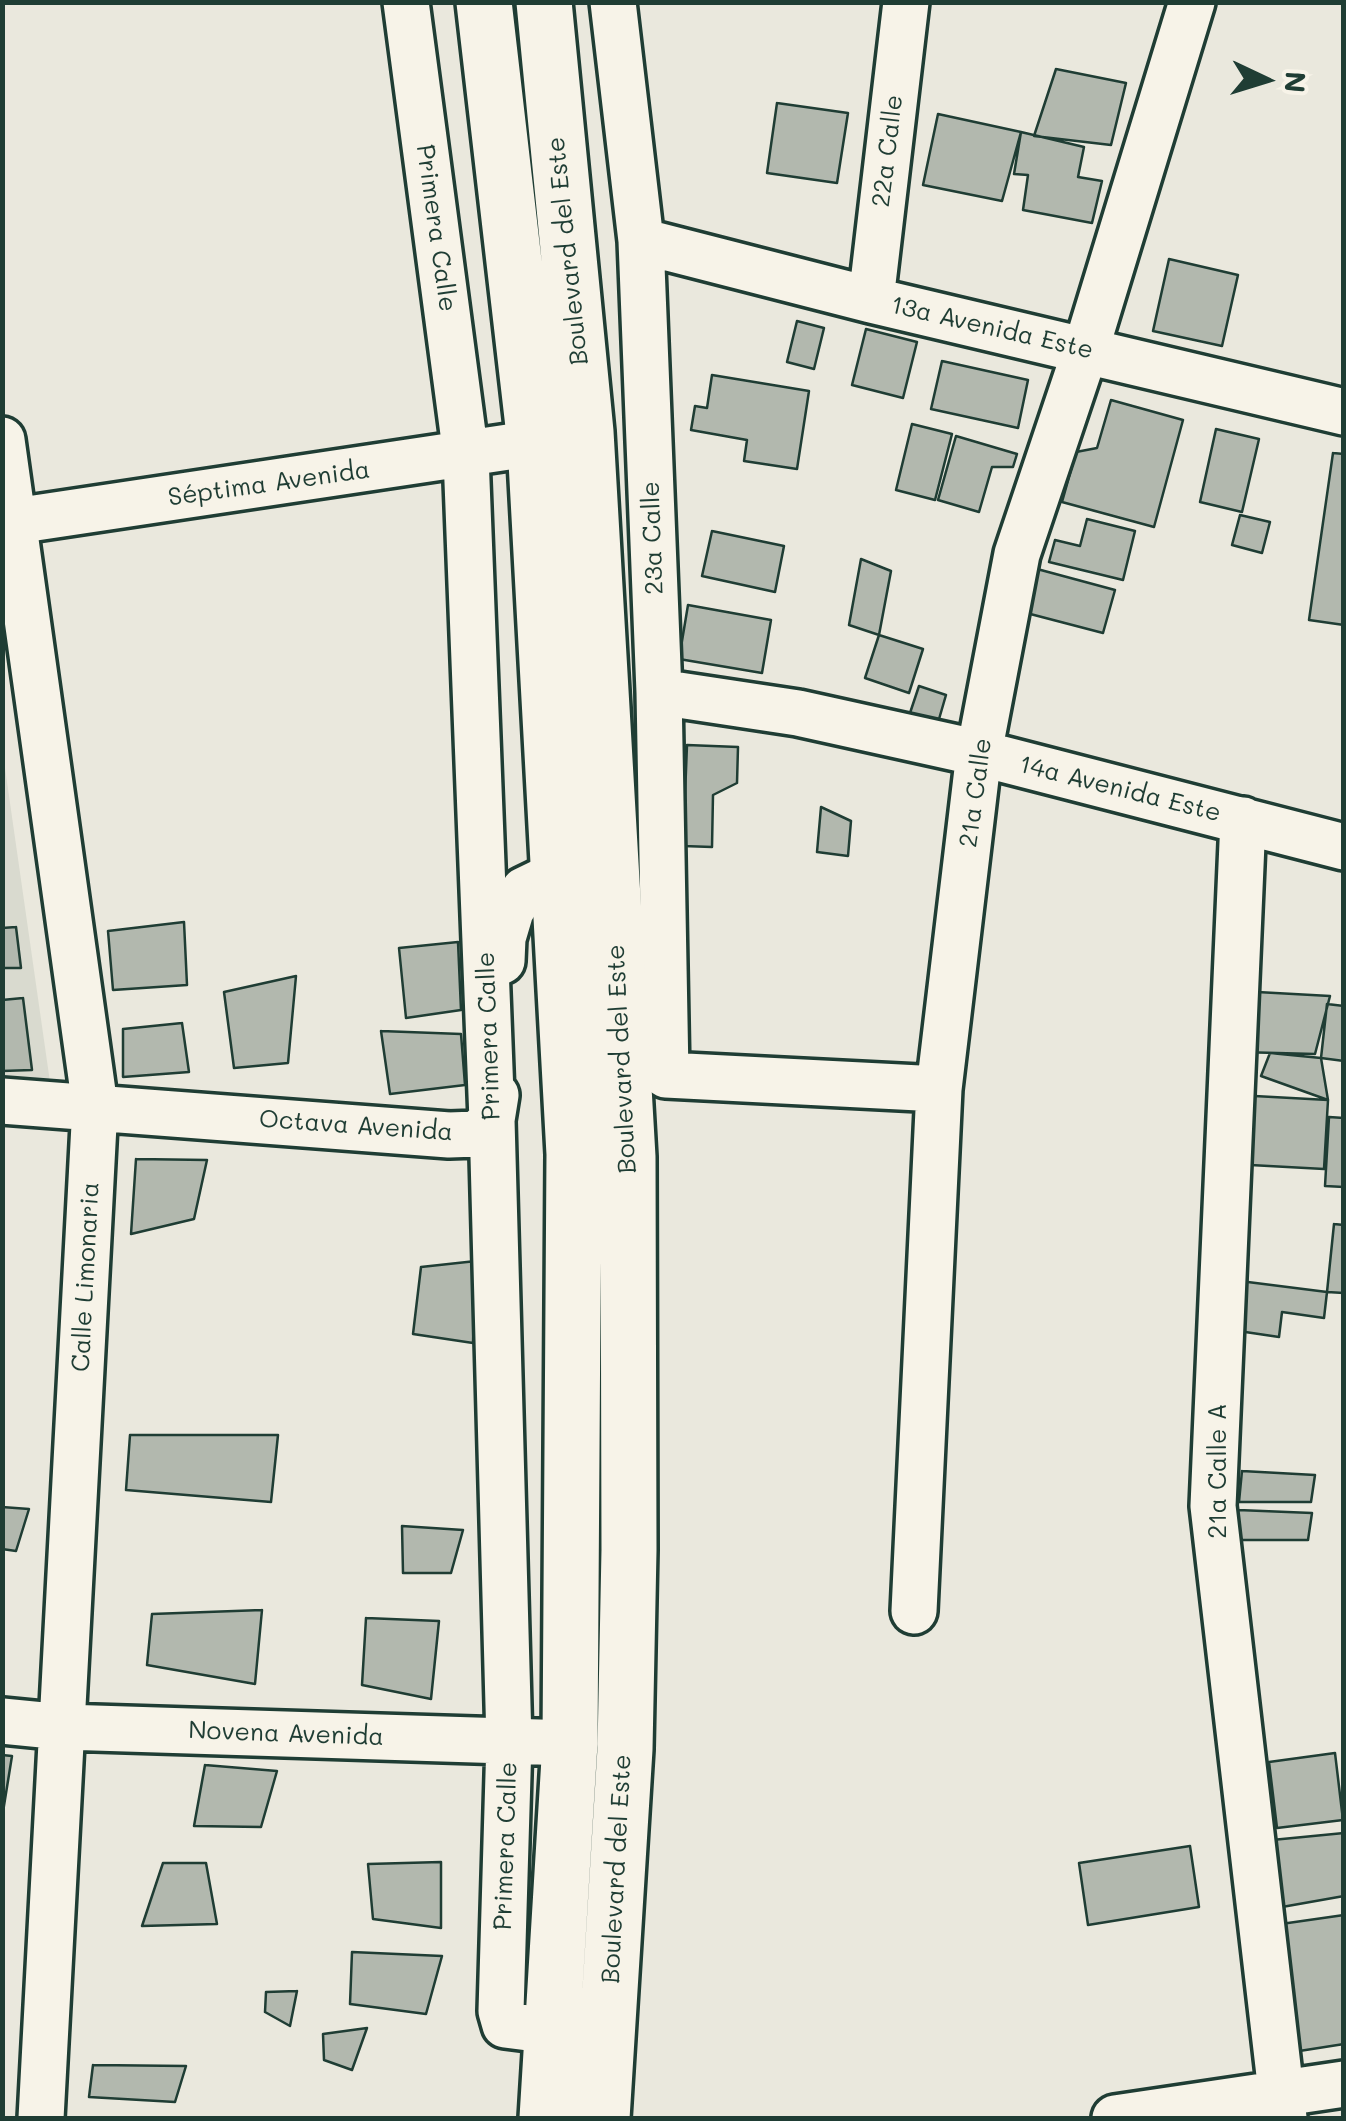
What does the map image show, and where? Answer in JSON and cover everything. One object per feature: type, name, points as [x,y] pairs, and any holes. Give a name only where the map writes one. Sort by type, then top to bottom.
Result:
[{"type":"main road","points":[[484,2],[535,444],[574,1154],[570,1742],[547,2118]]},
{"type":"main road","name":"Boulevard del Este","points":[[544,2],[586,432],[628,1157],[625,1750],[602,2118]]},
{"type":"street","name":"Primera Calle","points":[[406,2],[466,456],[492,1120],[509,1741],[501,2011],[505,2025],[552,2030]]},
{"type":"street","name":"23a Calle","points":[[613,2],[641,242],[659,692],[666,1075],[939,1089]]},
{"type":"street","name":"22a Calle","points":[[871,300],[906,2]]},
{"type":"street","name":"21a Calle","points":[[914,1610],[939,1089],[980,753],[1017,554],[1086,349],[1192,2]]},
{"type":"street","name":"13a Avenida Este","points":[[641,242],[1344,412]]},
{"type":"street","name":"Calle Limonaria","points":[[2,440],[9,521],[95,1106],[41,2118]]},
{"type":"street","name":"Séptima Avenida","points":[[9,521],[535,444]]},
{"type":"street","name":"14a Avenida Este","points":[[659,692],[798,713],[980,753],[1344,847]]},
{"type":"street","name":"21a Calle A","points":[[1243,820],[1212,1506],[1282,2106]]},
{"type":"street","points":[[492,1120],[499,1077],[503,938],[510,911],[524,890],[557,874]]},
{"type":"street","name":"Octava Avenida","points":[[2,1100],[449,1136],[477,1134],[492,1120]]},
{"type":"street","name":"Novena Avenida","points":[[2,1721],[62,1727],[570,1742]]},
{"type":"street","points":[[1115,2118],[1282,2106],[1344,2084]]},
{"type":"shaded area","points":[[3,754],[50,1082],[3,1080]]},
{"type":"building","points":[[1056,69],[1126,83],[1111,145],[1034,136]]},
{"type":"building","points":[[777,103],[848,113],[837,183],[767,173]]},
{"type":"building","points":[[938,114],[1021,132],[1002,201],[923,185]]},
{"type":"building","points":[[1021,132],[1084,147],[1078,177],[1102,181],[1092,223],[1023,210],[1028,175],[1014,174]]},
{"type":"building","points":[[1169,259],[1238,275],[1222,346],[1153,331]]},
{"type":"building","points":[[797,321],[824,328],[814,369],[787,362]]},
{"type":"building","points":[[866,329],[917,342],[903,398],[852,385]]},
{"type":"building","points":[[942,361],[1028,380],[1018,428],[931,409]]},
{"type":"building","points":[[712,375],[809,391],[797,469],[744,461],[747,440],[691,430],[695,406],[707,408]]},
{"type":"building","points":[[1111,400],[1183,420],[1154,527],[1062,502],[1076,452],[1097,448]]},
{"type":"building","points":[[912,424],[952,434],[935,500],[896,490]]},
{"type":"building","points":[[1216,429],[1259,439],[1242,512],[1200,502]]},
{"type":"building","points":[[956,436],[1017,454],[1013,467],[992,467],[979,512],[938,500]]},
{"type":"building","points":[[1333,453],[1344,454],[1344,625],[1309,620]]},
{"type":"building","points":[[1240,515],[1270,522],[1262,553],[1232,545]]},
{"type":"building","points":[[1087,519],[1135,531],[1123,580],[1049,562],[1055,540],[1080,546]]},
{"type":"building","points":[[712,531],[784,546],[775,592],[702,576]]},
{"type":"building","points":[[861,559],[891,571],[879,635],[849,625]]},
{"type":"building","points":[[1026,566],[1115,590],[1103,633],[1015,610]]},
{"type":"building","points":[[688,605],[771,620],[762,673],[679,659]]},
{"type":"building","points":[[879,635],[923,649],[909,693],[865,678]]},
{"type":"building","points":[[919,686],[946,695],[937,726],[909,716]]},
{"type":"building","points":[[687,745],[738,747],[737,783],[713,795],[712,847],[683,846]]},
{"type":"building","points":[[821,807],[851,821],[848,856],[817,852]]},
{"type":"building","points":[[184,922],[187,985],[113,990],[108,931]]},
{"type":"building","points":[[16,927],[21,968],[2,968],[2,928]]},
{"type":"building","points":[[458,942],[461,1010],[406,1018],[399,948]]},
{"type":"building","points":[[296,976],[288,1063],[234,1068],[224,992]]},
{"type":"building","points":[[1239,991],[1330,996],[1315,1054],[1239,1052]]},
{"type":"building","points":[[23,998],[32,1070],[2,1071],[2,1000]]},
{"type":"building","points":[[1327,1004],[1344,1006],[1344,1061],[1321,1058]]},
{"type":"building","points":[[182,1023],[189,1072],[123,1077],[123,1029]]},
{"type":"building","points":[[381,1031],[461,1034],[465,1085],[390,1094]]},
{"type":"building","points":[[1270,1053],[1321,1058],[1328,1100],[1261,1076]]},
{"type":"building","points":[[1236,1095],[1328,1100],[1324,1169],[1232,1164]]},
{"type":"building","points":[[1329,1117],[1344,1118],[1344,1187],[1325,1186]]},
{"type":"building","points":[[136,1159],[207,1160],[194,1219],[131,1234]]},
{"type":"building","points":[[1334,1224],[1344,1225],[1344,1293],[1327,1292]]},
{"type":"building","points":[[476,1261],[473,1343],[413,1334],[421,1267]]},
{"type":"building","points":[[1232,1280],[1327,1292],[1324,1318],[1282,1312],[1279,1337],[1225,1329]]},
{"type":"building","points":[[130,1435],[278,1435],[271,1502],[126,1490]]},
{"type":"building","points":[[1242,1471],[1315,1475],[1311,1502],[1239,1502]]},
{"type":"building","points":[[2,1507],[29,1509],[16,1551],[2,1549]]},
{"type":"building","points":[[1238,1510],[1312,1513],[1308,1540],[1235,1540]]},
{"type":"building","points":[[402,1526],[463,1530],[451,1573],[403,1573]]},
{"type":"building","points":[[262,1610],[255,1684],[147,1665],[152,1614]]},
{"type":"building","points":[[366,1618],[439,1621],[431,1699],[362,1685]]},
{"type":"building","points":[[1335,1753],[1343,1820],[1277,1828],[1269,1762]]},
{"type":"building","points":[[2,1755],[12,1756],[2,1818]]},
{"type":"building","points":[[205,1765],[277,1771],[261,1827],[194,1826]]},
{"type":"building","points":[[1344,1833],[1344,1896],[1282,1907],[1272,1840]]},
{"type":"building","points":[[1190,1846],[1199,1907],[1088,1925],[1079,1863]]},
{"type":"building","points":[[441,1862],[441,1928],[373,1919],[368,1864]]},
{"type":"building","points":[[163,1863],[206,1863],[217,1924],[142,1926]]},
{"type":"building","points":[[1344,1915],[1344,2044],[1293,2052],[1274,1925]]},
{"type":"building","points":[[352,1952],[442,1956],[426,2014],[350,2004]]},
{"type":"building","points":[[297,1991],[290,2026],[265,2012],[266,1992]]},
{"type":"building","points":[[367,2028],[352,2070],[324,2060],[323,2034]]},
{"type":"building","points":[[93,2065],[186,2066],[175,2102],[89,2097]]}]
